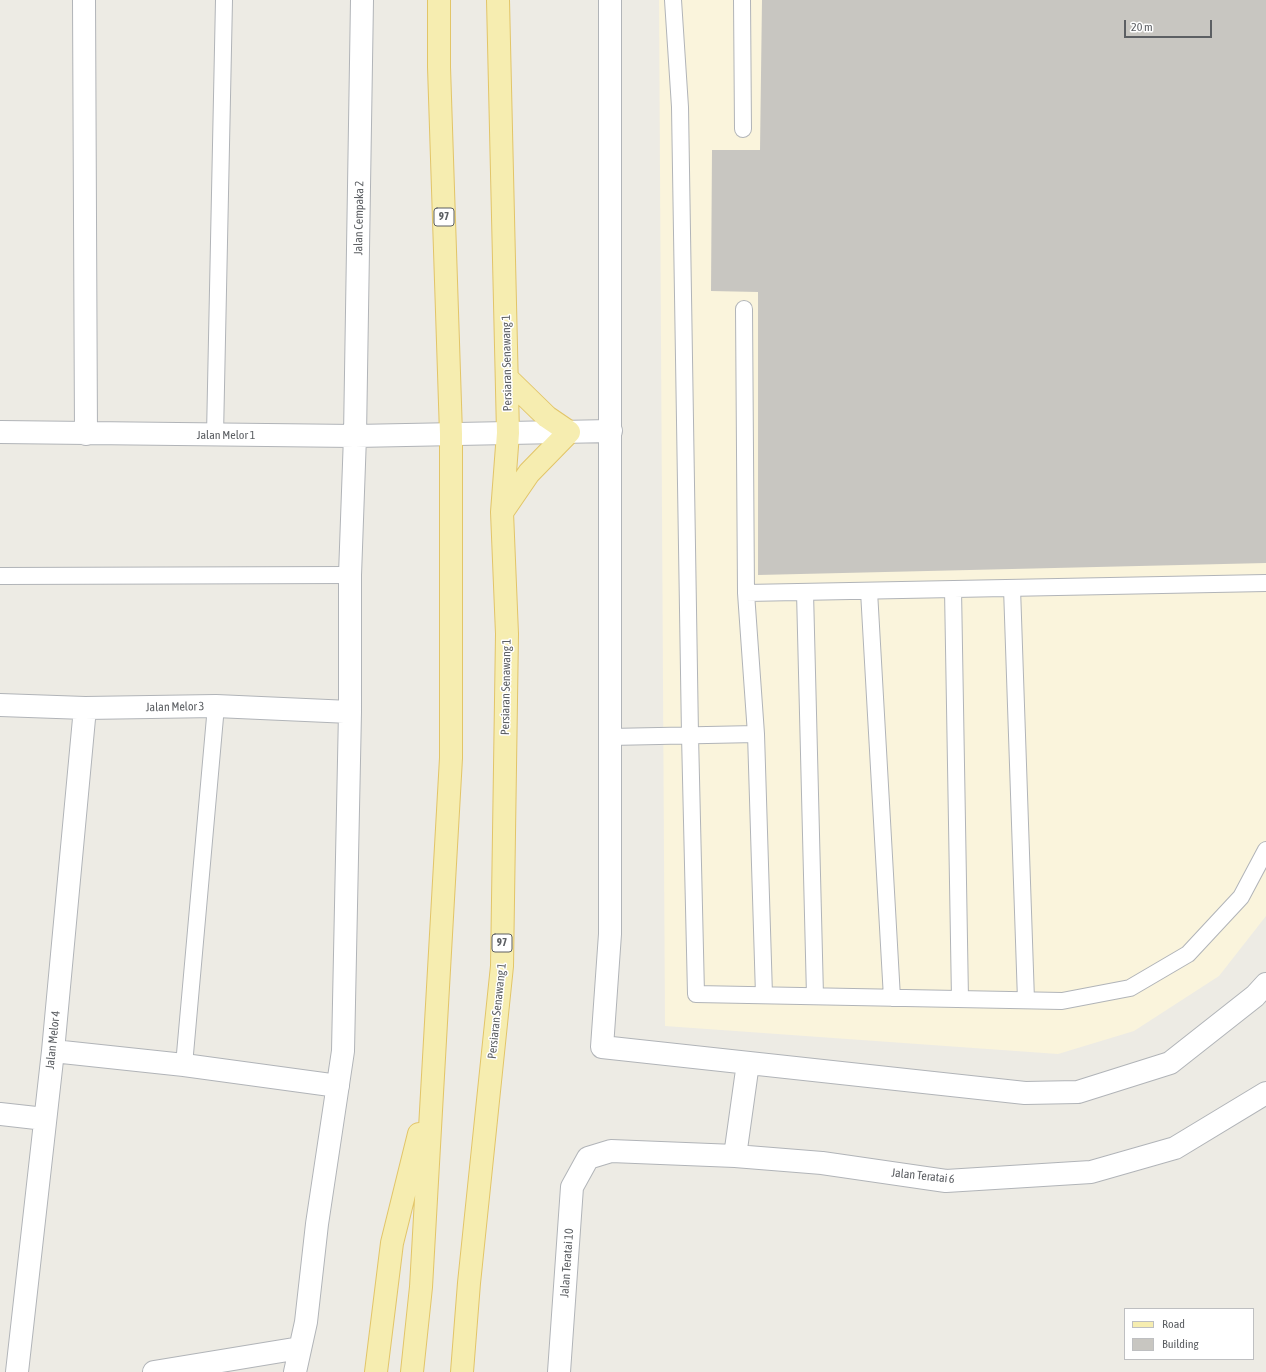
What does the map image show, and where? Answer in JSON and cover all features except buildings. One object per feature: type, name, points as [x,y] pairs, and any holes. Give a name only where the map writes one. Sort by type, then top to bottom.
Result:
[{"type":"main road","name":"97","points":[[412,1372],[421,1287],[451,758],[451,434],[438,66],[439,0]]},
{"type":"main road","name":"Persiaran Senawang 1","points":[[462,1372],[469,1283],[502,966],[507,634],[502,512],[508,433],[498,0]]},
{"type":"main road","points":[[502,512],[529,473],[569,432],[547,417],[507,378]]},
{"type":"main road","points":[[376,1372],[392,1243],[432,1085]]},
{"type":"street","points":[[84,0],[86,434]]},
{"type":"street","name":"Jalan Cempaka 2","points":[[295,1372],[306,1322],[317,1224],[343,1051],[350,712],[350,575],[355,436],[362,0]]},
{"type":"street","points":[[610,0],[610,934],[602,1047],[1024,1093],[1078,1092],[1170,1063],[1255,996],[1266,984]]},
{"type":"street","name":"Jalan Melor 1","points":[[0,432],[355,436],[611,431]]},
{"type":"street","name":"Jalan Melor 3","points":[[0,705],[85,708],[216,706],[350,712]]},
{"type":"street","name":"Jalan Melor 4","points":[[17,1372],[53,1051],[85,708]]},
{"type":"street","points":[[53,1051],[184,1065],[338,1086]]},
{"type":"street","points":[[735,1156],[748,1063]]},
{"type":"street","name":"Jalan Teratai 6","points":[[588,1158],[611,1150],[735,1156],[822,1163],[946,1181],[1091,1172],[1175,1148],[1266,1093]]},
{"type":"street","points":[[0,1114],[45,1119]]},
{"type":"street","name":"Jalan Teratai 10","points":[[559,1372],[572,1187],[588,1158]]},
{"type":"street","points":[[154,1372],[300,1348]]},
{"type":"lane","points":[[214,435],[224,0]]},
{"type":"lane","points":[[674,0],[680,115],[690,735],[696,994],[1062,1001],[1130,988],[1188,954],[1241,897],[1266,850]]},
{"type":"lane","points":[[742,0],[743,129]]},
{"type":"lane","points":[[744,309],[746,593],[756,734],[764,995]]},
{"type":"lane","points":[[0,576],[350,575]]},
{"type":"lane","points":[[746,593],[1266,582]]},
{"type":"lane","points":[[1012,588],[1026,1000]]},
{"type":"lane","points":[[953,589],[960,999]]},
{"type":"lane","points":[[869,591],[892,998]]},
{"type":"lane","points":[[806,592],[815,996]]},
{"type":"lane","points":[[184,1065],[216,706]]},
{"type":"lane","points":[[610,737],[756,734]]},
{"type":"shaded area","points":[[659,0],[1266,0],[1266,916],[1219,976],[1134,1031],[1058,1054],[665,1026]]}]
